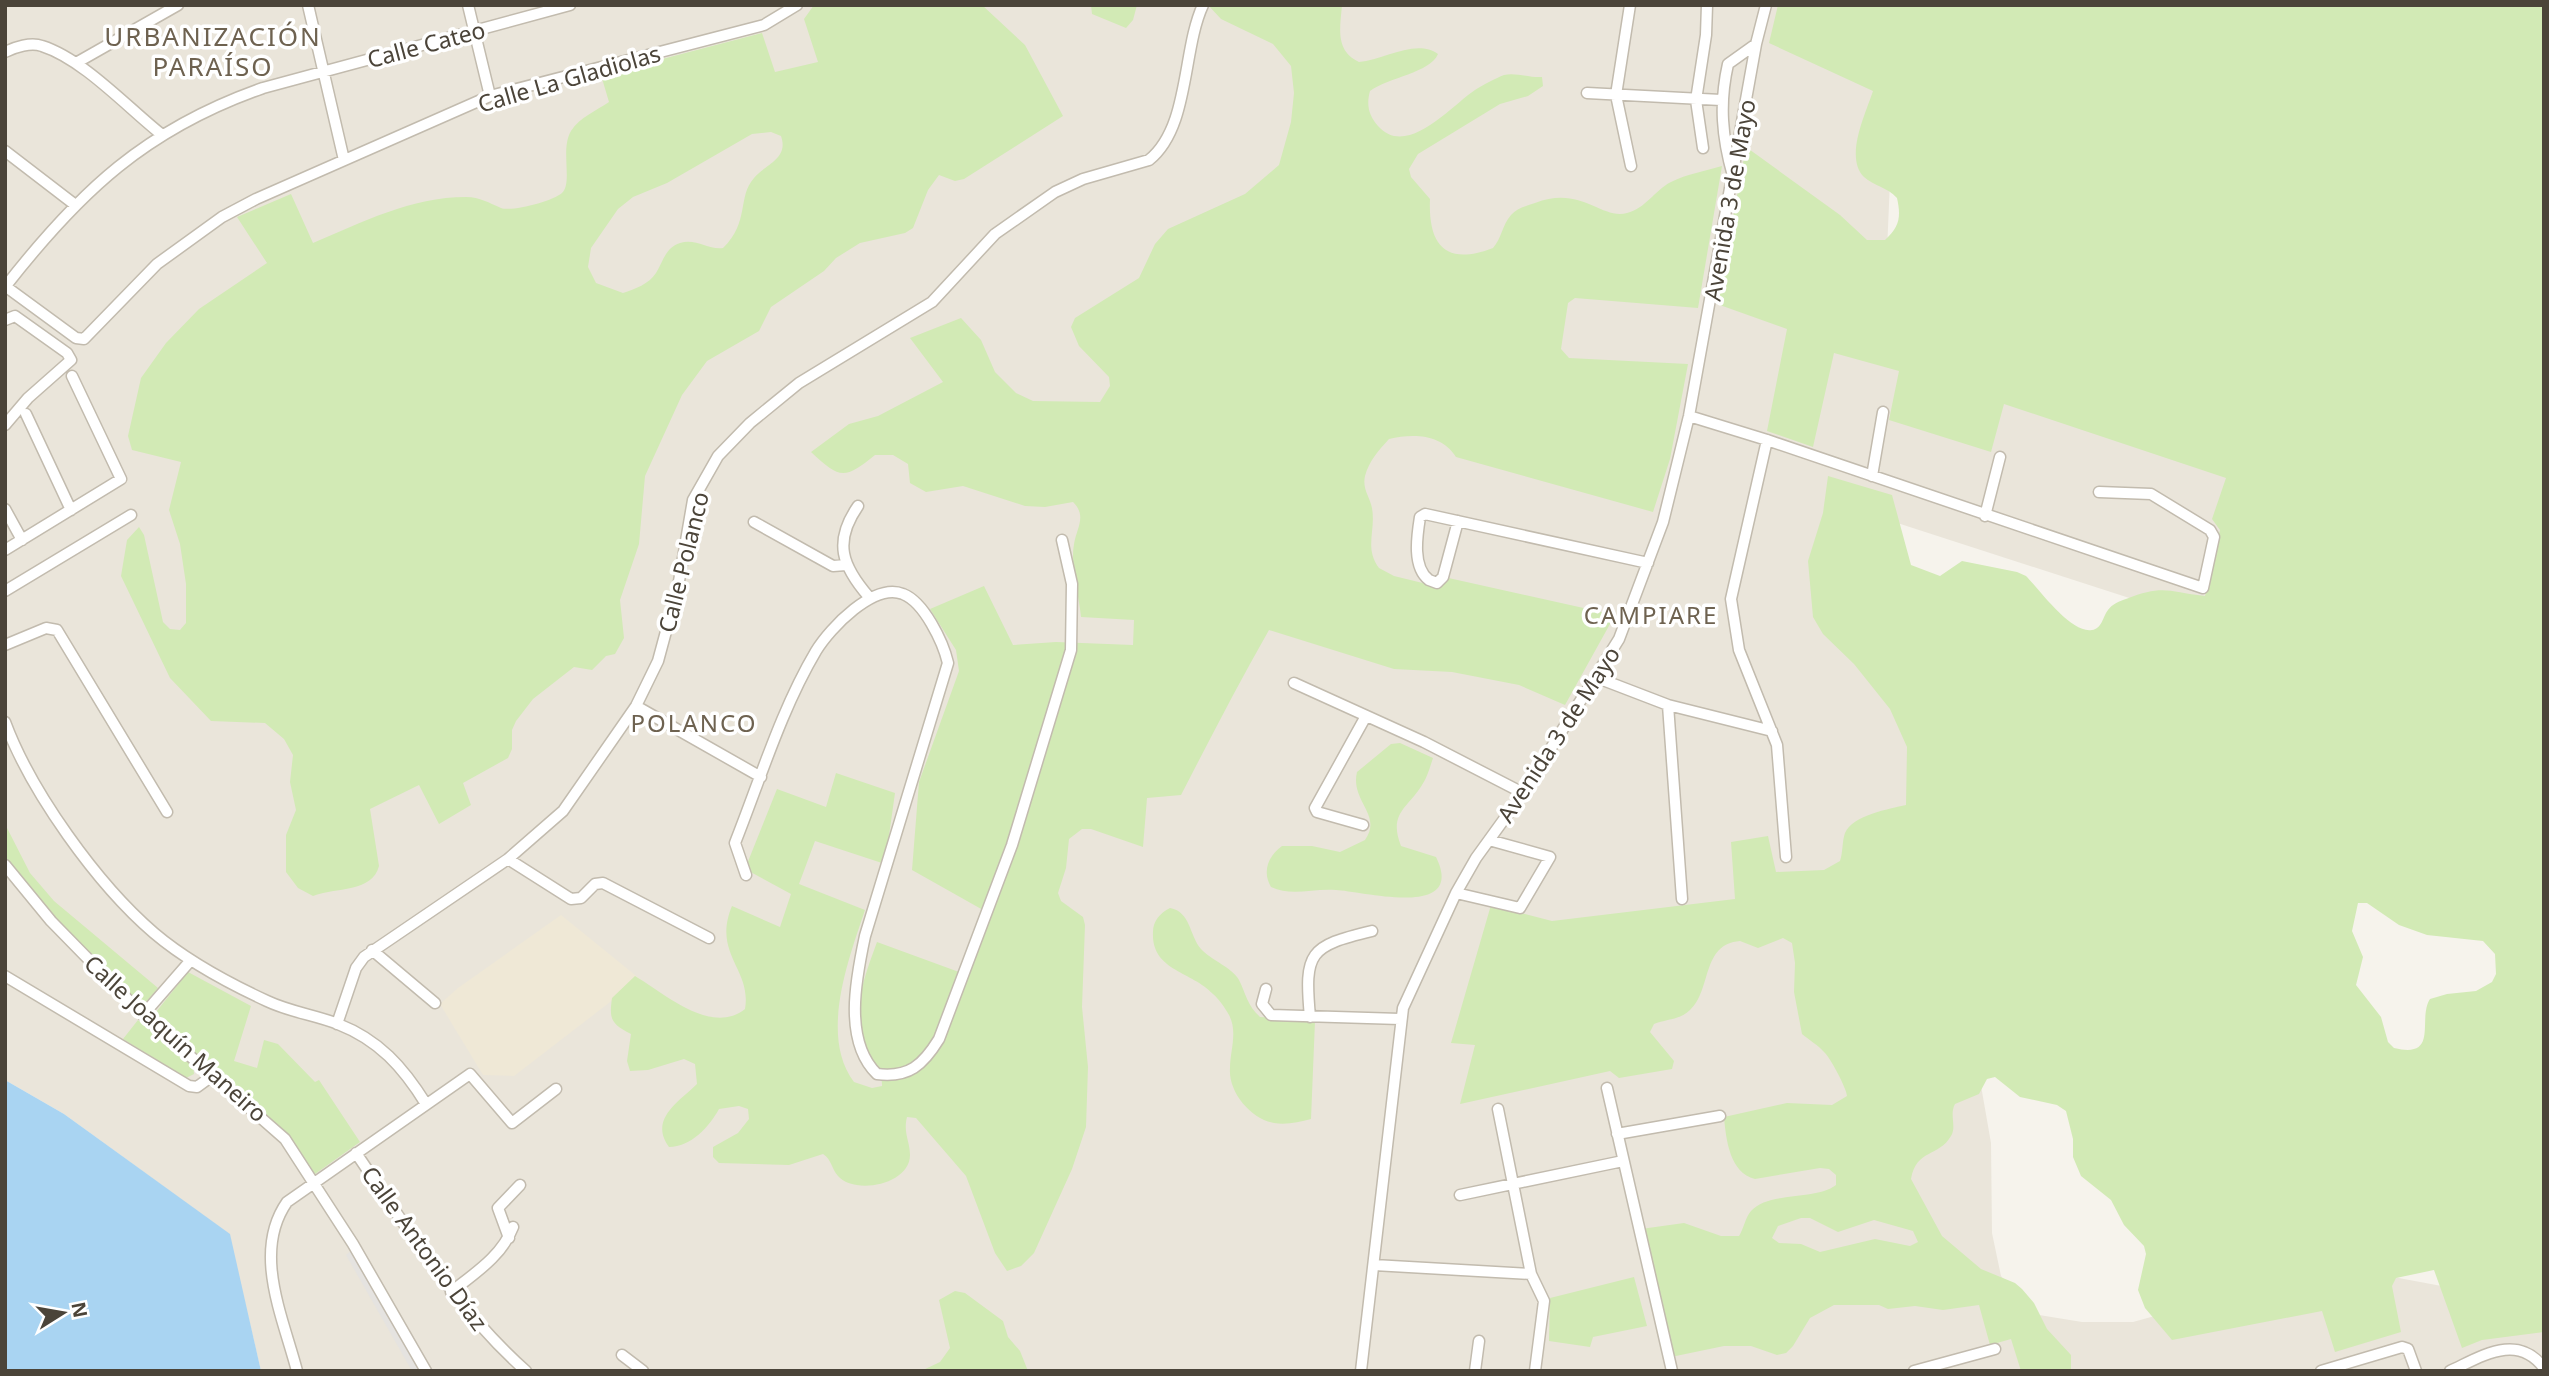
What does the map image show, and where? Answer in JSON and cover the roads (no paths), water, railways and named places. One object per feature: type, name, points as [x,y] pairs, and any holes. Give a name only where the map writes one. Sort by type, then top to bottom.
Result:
[{"type":"street","points":[[76,63],[178,5]]},
{"type":"street","points":[[308,5],[344,160]]},
{"type":"street","points":[[468,5],[490,96]]},
{"type":"street","name":"Calle Cateo","points":[[5,287],[74,204],[161,134],[236,98],[323,71],[570,5]]},
{"type":"street","name":"Calle La Gladiolas","points":[[5,287],[76,338],[84,339],[157,264],[222,217],[490,96],[764,26],[797,5]]},
{"type":"street","name":"Calle Polanco","points":[[338,1024],[356,968],[372,950],[508,859],[556,819],[636,705],[658,661],[678,587],[693,500],[718,456],[750,423],[799,383],[932,302],[995,234],[1055,192],[1072,183],[1149,160],[1157,154],[1164,144],[1183,89],[1197,17],[1203,5]]},
{"type":"street","points":[[1630,5],[1616,95],[1631,166]]},
{"type":"street","points":[[1703,148],[1696,100],[1706,36],[1707,5]]},
{"type":"street","name":"Avenida 3 de Mayo","points":[[1361,1371],[1400,1019],[1456,894],[1619,639],[1663,522],[1689,416],[1734,180],[1756,44],[1766,5]]},
{"type":"street","points":[[5,52],[34,44],[76,63],[161,134]]},
{"type":"street","points":[[1734,180],[1726,149],[1721,100],[1728,64],[1756,44]]},
{"type":"street","points":[[1587,93],[1721,100]]},
{"type":"street","points":[[5,151],[74,204]]},
{"type":"street","points":[[5,320],[15,316],[67,353],[71,360],[28,398],[5,425]]},
{"type":"street","points":[[5,551],[121,479],[72,376]]},
{"type":"street","points":[[1872,477],[1883,412]]},
{"type":"street","points":[[26,414],[71,510]]},
{"type":"street","points":[[1689,416],[1768,440],[2203,588],[2214,537],[2210,530],[2151,494],[2099,492]]},
{"type":"street","points":[[1768,440],[1731,599],[1740,650],[1772,731],[1781,775],[1786,857]]},
{"type":"street","points":[[1985,516],[2000,457]]},
{"type":"street","points":[[858,506],[847,527],[843,545],[851,576],[869,597]]},
{"type":"street","points":[[5,509],[22,540]]},
{"type":"street","points":[[1458,521],[1443,577],[1437,583],[1429,580],[1420,569],[1417,550],[1420,517],[1424,514],[1458,521],[1648,563]]},
{"type":"street","points":[[5,591],[131,515]]},
{"type":"street","points":[[754,522],[833,566],[846,565]]},
{"type":"street","points":[[747,875],[735,843],[788,707],[817,650],[869,597],[896,591],[910,597],[937,632],[948,663],[860,955],[856,1011],[860,1050],[877,1074],[892,1076],[914,1070],[939,1039],[1012,845],[1072,650],[1072,584],[1062,540]]},
{"type":"street","points":[[5,645],[46,628],[57,630],[167,812]]},
{"type":"street","points":[[1595,677],[1668,705],[1772,731]]},
{"type":"street","points":[[1294,683],[1424,741],[1523,793]]},
{"type":"street","points":[[636,705],[761,777]]},
{"type":"street","points":[[1668,705],[1682,899]]},
{"type":"street","points":[[1363,825],[1317,812],[1315,808],[1366,716]]},
{"type":"street","points":[[6,725],[36,788],[64,830],[136,917],[191,960],[281,1007],[338,1024],[379,1045],[409,1077],[426,1104]]},
{"type":"street","points":[[1456,894],[1520,908],[1550,857],[1489,840]]},
{"type":"street","points":[[508,859],[571,899],[581,898],[594,884],[603,883],[709,938]]},
{"type":"street","name":"Calle Joaquín Maneiro","points":[[5,865],[51,921],[143,1016],[285,1139],[426,1371]]},
{"type":"street","points":[[1310,1017],[1307,982],[1311,961],[1322,946],[1332,940],[1371,931]]},
{"type":"street","points":[[372,950],[435,1003]]},
{"type":"street","points":[[143,1016],[191,960]]},
{"type":"street","points":[[5,976],[188,1086],[197,1087],[212,1076]]},
{"type":"street","points":[[1266,989],[1262,1004],[1271,1015],[1400,1019]]},
{"type":"street","points":[[297,1371],[270,1268],[270,1242],[277,1215],[287,1202],[470,1074],[512,1123],[556,1089]]},
{"type":"street","points":[[1607,1088],[1672,1371]]},
{"type":"street","points":[[1497,1109],[1531,1273],[1544,1301],[1535,1371]]},
{"type":"street","points":[[1617,1134],[1720,1116]]},
{"type":"street","name":"Calle Antonio Díaz","points":[[356,1153],[451,1292],[483,1331],[526,1371]]},
{"type":"street","points":[[1460,1195],[1623,1161]]},
{"type":"street","points":[[509,1238],[498,1208],[520,1185]]},
{"type":"street","points":[[451,1292],[492,1259],[509,1238],[513,1227]]},
{"type":"street","points":[[1374,1265],[1531,1273]]},
{"type":"street","points":[[1475,1371],[1479,1341]]},
{"type":"street","points":[[2320,1371],[2402,1347],[2408,1349],[2416,1371]]},
{"type":"street","points":[[2450,1371],[2490,1351],[2512,1348],[2535,1357],[2544,1368]]},
{"type":"street","points":[[1914,1371],[1995,1349]]},
{"type":"street","points":[[622,1355],[643,1371]]},
{"type":"water","points":[[5,1080],[64,1114],[230,1234],[261,1371],[5,1371]]},
{"type":"district","name":"URBANIZACIÓN PARAÍSO","points":[[213,51]]},
{"type":"district","name":"CAMPIARE","points":[[1651,614]]},
{"type":"district","name":"POLANCO","points":[[694,722]]}]
